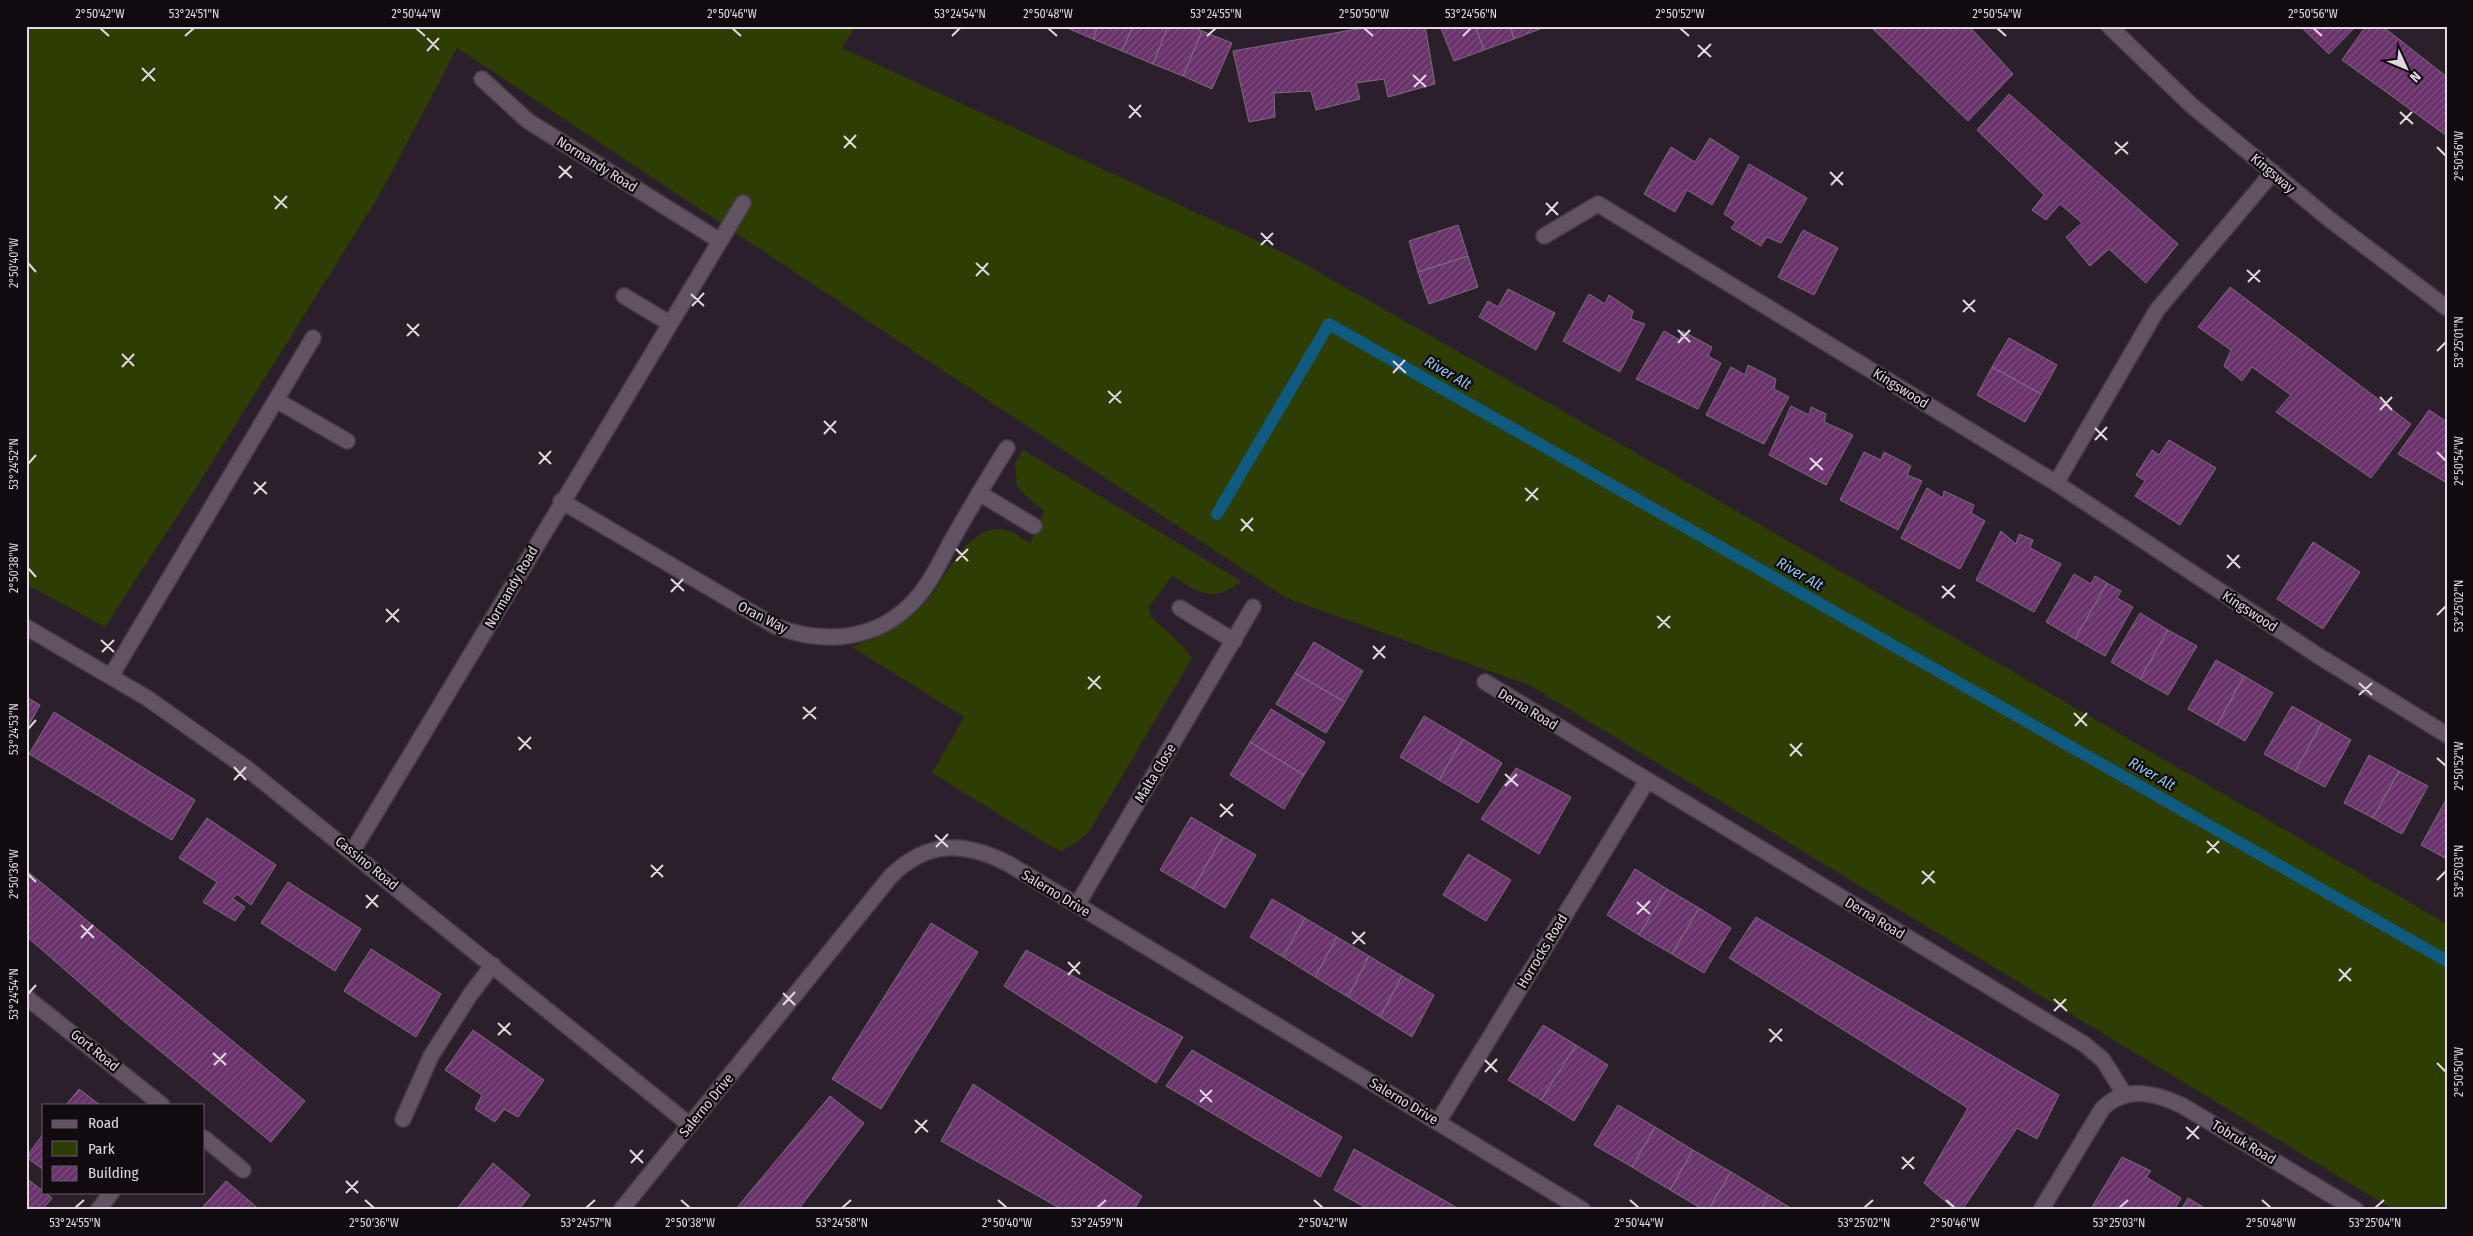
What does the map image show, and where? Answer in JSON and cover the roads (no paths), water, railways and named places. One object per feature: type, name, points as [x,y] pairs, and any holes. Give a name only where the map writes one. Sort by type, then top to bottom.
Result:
[{"type":"street","name":"Kingsway","points":[[2109,26],[2190,104],[2328,219],[2447,308]]},
{"type":"street","name":"Normandy Road","points":[[482,79],[528,120],[720,240]]},
{"type":"street","points":[[2056,483],[2158,310],[2273,172]]},
{"type":"street","name":"Normandy Road","points":[[352,852],[459,678],[561,501],[742,203]]},
{"type":"street","name":"Kingswood","points":[[1544,236],[1598,204],[1772,308],[2056,483],[2317,655],[2447,735]]},
{"type":"street","points":[[624,296],[669,323]]},
{"type":"street","points":[[111,676],[313,338]]},
{"type":"street","points":[[276,400],[347,441]]},
{"type":"street","name":"Oran Way","points":[[561,501],[775,626],[801,635],[831,638],[867,632],[885,624],[915,601],[1007,448]]},
{"type":"street","points":[[979,493],[1034,526]]},
{"type":"street","name":"Malta Close","points":[[1076,906],[1253,607]]},
{"type":"street","points":[[1180,608],[1234,641]]},
{"type":"street","name":"Cassino Road","points":[[26,627],[111,676],[212,742],[352,852],[690,1125]]},
{"type":"street","name":"Derna Road","points":[[1485,682],[2084,1044],[2103,1060],[2126,1095]]},
{"type":"street","name":"Horrocks Road","points":[[1438,1122],[1646,781]]},
{"type":"street","name":"Salerno Drive","points":[[621,1210],[879,889],[903,864],[916,856],[948,848],[975,850],[1008,864],[1583,1210]]},
{"type":"street","points":[[403,1118],[431,1056],[470,995],[493,965]]},
{"type":"street","name":"Gort Road","points":[[26,997],[161,1104]]},
{"type":"street","name":"Tobruk Road","points":[[2126,1095],[2140,1092],[2154,1094],[2183,1106],[2356,1210]]},
{"type":"street","points":[[2042,1210],[2102,1109],[2108,1103],[2126,1095]]},
{"type":"street","points":[[205,1139],[242,1170]]},
{"type":"street","points":[[98,1210],[110,1194]]},
{"type":"waterway","name":"River Alt","points":[[1217,514],[1329,324],[2447,961]]}]
